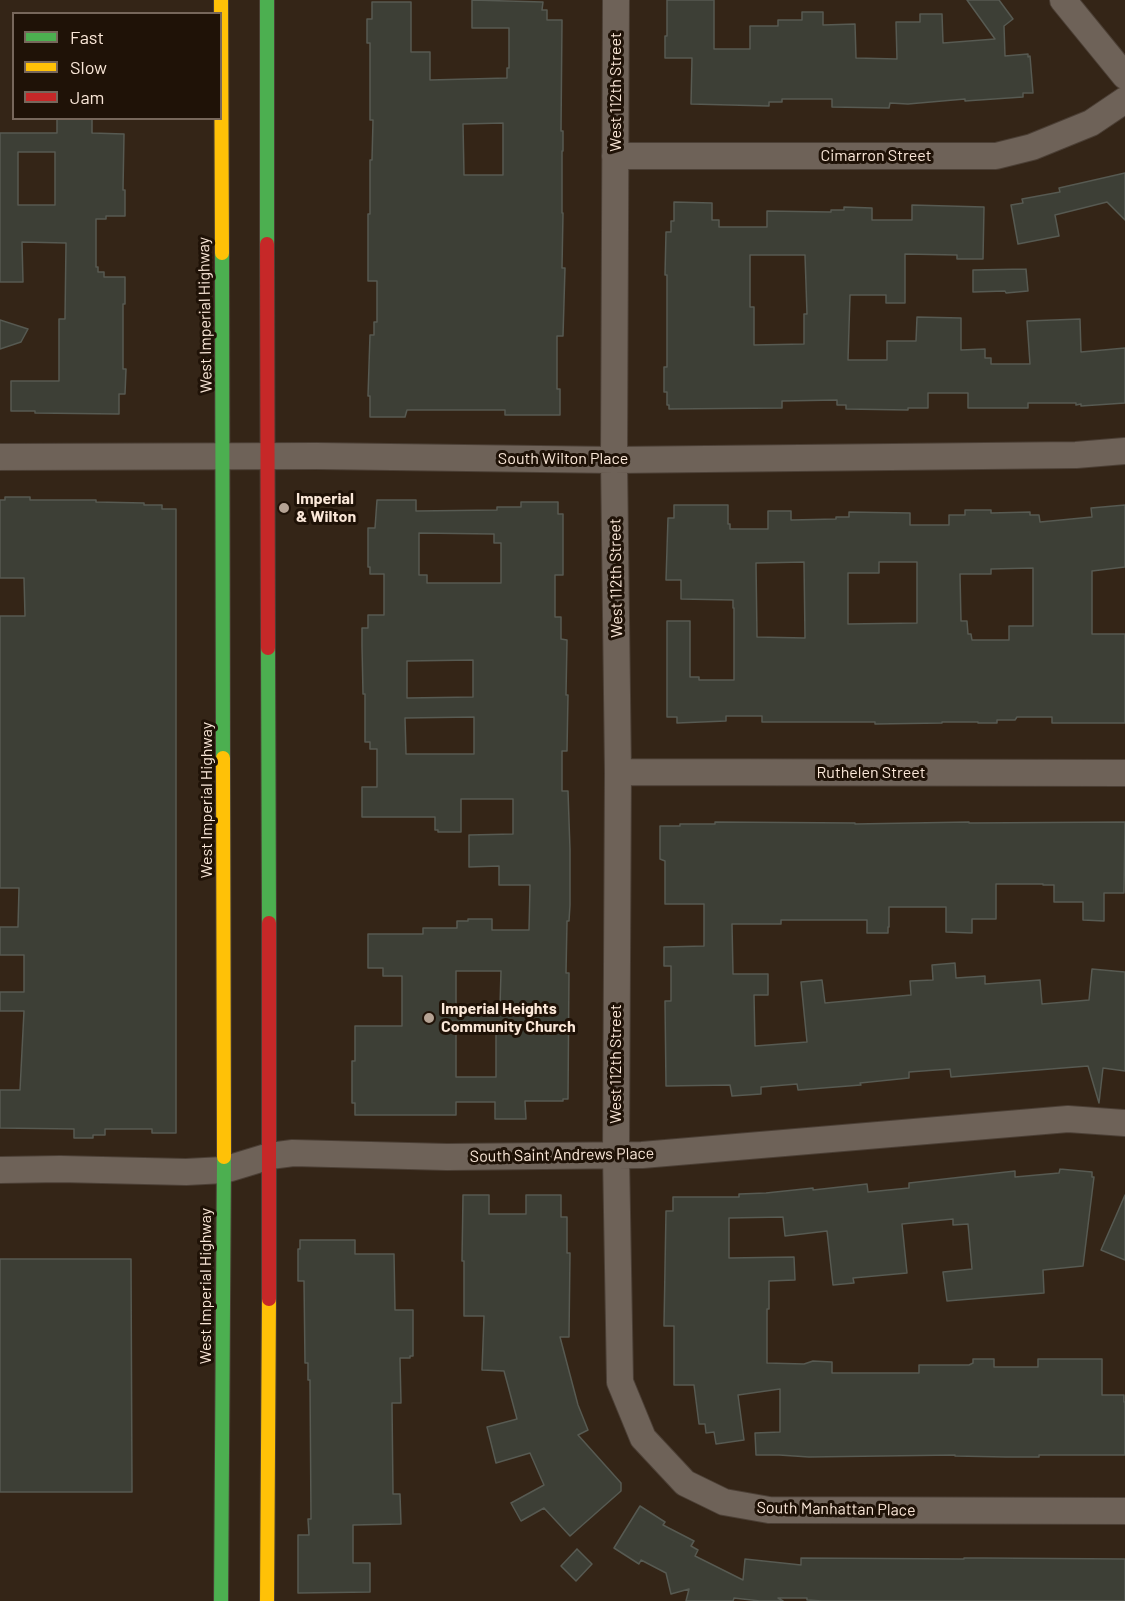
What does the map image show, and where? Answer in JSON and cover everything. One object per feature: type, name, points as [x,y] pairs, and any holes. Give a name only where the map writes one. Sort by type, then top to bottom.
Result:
[{"type":"main road","points":[[267,0],[270,1156],[267,1601]]},
{"type":"main road","name":"West Imperial Highway","points":[[220,120],[224,1170],[220,1601]]},
{"type":"street","name":"West 112th Street","points":[[616,0],[614,460],[618,772],[616,1155]]},
{"type":"street","points":[[1063,0],[1125,76]]},
{"type":"street","name":"Cimarron Street","points":[[615,156],[996,156],[1032,147],[1091,123],[1125,100]]},
{"type":"street","name":"South Wilton Place","points":[[0,457],[268,456],[614,460],[1076,455],[1125,451]]},
{"type":"street","name":"Ruthelen Street","points":[[618,772],[1125,774]]},
{"type":"street","name":"South Saint Andrews Place","points":[[0,1170],[186,1172],[224,1170],[270,1156],[293,1153],[447,1157],[642,1155],[1068,1119],[1125,1123]]},
{"type":"street","name":"South Manhattan Place","points":[[616,1155],[620,1382],[643,1438],[685,1483],[724,1502],[769,1510],[1125,1511]]},
{"type":"building","points":[[472,0],[543,2],[542,10],[547,10],[547,20],[562,20],[562,268],[565,268],[563,336],[557,336],[557,389],[560,389],[560,415],[505,415],[505,410],[407,410],[405,417],[370,417],[370,396],[368,396],[370,335],[374,335],[374,322],[377,322],[377,281],[368,281],[368,214],[370,214],[373,120],[370,120],[370,43],[367,43],[367,19],[372,19],[372,2],[411,2],[411,52],[430,52],[430,80],[507,78],[509,28],[472,28]],"holes":[[[503,123],[503,175],[464,175],[463,124]]]},
{"type":"building","points":[[667,0],[714,0],[714,49],[750,49],[750,26],[778,26],[778,20],[802,20],[802,12],[823,12],[823,25],[855,24],[856,58],[897,59],[896,22],[920,22],[920,14],[942,14],[943,43],[995,39],[967,0],[999,0],[1013,19],[1004,26],[1005,56],[1028,54],[1028,57],[1030,56],[1033,93],[1023,93],[1023,97],[908,104],[890,103],[889,108],[832,107],[832,99],[782,99],[782,102],[769,102],[769,106],[691,104],[692,58],[665,58]]},
{"type":"building","points":[[57,120],[92,120],[92,133],[124,134],[125,216],[106,216],[106,219],[96,219],[96,267],[98,267],[98,272],[104,272],[104,277],[125,277],[123,369],[126,369],[125,394],[119,394],[119,414],[11,411],[11,381],[59,381],[59,319],[65,319],[66,243],[22,242],[23,282],[0,282],[0,133],[57,133]],"holes":[[[18,152],[55,152],[55,205],[18,205]]]},
{"type":"building","points":[[1125,173],[1125,220],[1107,202],[1055,215],[1059,236],[1018,244],[1011,205],[1023,203],[1022,199],[1060,192],[1059,188]]},
{"type":"building","points":[[674,202],[712,203],[712,220],[719,220],[719,227],[767,227],[767,211],[831,212],[831,210],[844,210],[844,207],[872,208],[872,220],[912,220],[912,205],[984,207],[983,259],[957,259],[957,255],[905,254],[905,303],[886,303],[886,295],[850,295],[848,360],[887,360],[887,341],[916,341],[917,317],[961,318],[961,350],[985,349],[985,358],[991,358],[991,364],[1030,364],[1027,321],[1080,319],[1081,352],[1125,348],[1125,403],[1081,406],[1076,403],[1028,403],[1028,408],[968,408],[968,393],[928,393],[928,408],[908,408],[908,410],[846,409],[846,405],[837,405],[837,400],[782,401],[782,408],[669,409],[667,392],[664,392],[664,367],[667,367],[666,232],[671,232],[671,221],[674,221]],"holes":[[[750,255],[805,255],[807,314],[804,314],[804,344],[754,345],[754,307],[750,307]]]},
{"type":"building","points":[[1026,269],[1028,291],[973,292],[973,270]]},
{"type":"building","points":[[0,320],[28,329],[21,342],[0,349]]},
{"type":"building","points":[[5,497],[30,497],[30,500],[144,503],[144,505],[162,505],[162,509],[176,509],[176,1133],[152,1133],[152,1129],[105,1129],[105,1135],[93,1135],[93,1138],[74,1138],[74,1129],[0,1128],[0,1090],[20,1090],[24,1011],[0,1011],[0,992],[24,992],[24,955],[0,955],[0,927],[18,927],[19,888],[0,888],[0,616],[25,616],[24,578],[0,578],[0,500],[5,500]]},
{"type":"building","points":[[377,500],[416,500],[416,511],[497,510],[497,507],[521,507],[521,502],[558,502],[558,514],[563,514],[563,575],[555,575],[555,617],[561,617],[561,639],[567,640],[567,751],[562,751],[562,791],[568,791],[570,850],[566,973],[569,973],[568,1099],[525,1101],[526,1119],[495,1119],[495,1102],[456,1102],[456,1115],[355,1115],[355,1103],[352,1103],[352,1061],[355,1061],[355,1026],[402,1026],[402,976],[383,976],[383,968],[368,968],[368,934],[423,934],[423,928],[457,928],[457,921],[468,921],[468,919],[492,919],[492,930],[529,930],[530,885],[499,885],[499,866],[469,867],[469,835],[513,834],[513,799],[461,799],[461,832],[438,832],[435,830],[435,817],[362,817],[362,787],[377,787],[377,749],[370,749],[370,742],[365,742],[362,646],[362,628],[368,628],[368,615],[384,615],[384,574],[370,574],[370,567],[368,567],[368,528],[375,528]],"holes":[[[419,533],[494,534],[494,543],[501,543],[501,583],[427,583],[427,575],[419,575]],[[473,660],[473,697],[407,698],[407,661]],[[474,717],[474,754],[406,754],[405,718]],[[456,971],[501,971],[500,1006],[456,1007]],[[496,1027],[496,1077],[456,1077],[456,1028]]]},
{"type":"building","points":[[674,505],[728,505],[730,529],[768,529],[768,511],[791,511],[791,520],[836,519],[836,517],[849,517],[849,512],[910,513],[910,525],[949,525],[949,515],[965,515],[965,510],[991,510],[991,513],[1030,512],[1030,515],[1039,515],[1040,522],[1092,517],[1091,508],[1125,505],[1125,567],[1092,571],[1092,634],[1125,634],[1125,723],[1052,723],[1052,717],[1017,717],[1015,720],[997,720],[997,723],[875,724],[875,722],[762,722],[762,716],[726,716],[726,721],[677,723],[677,717],[667,717],[667,621],[690,621],[690,677],[699,677],[699,680],[734,680],[734,608],[733,600],[681,599],[681,580],[666,580],[668,518],[674,518]],"holes":[[[804,562],[805,638],[757,637],[756,563]],[[879,562],[917,562],[917,623],[848,624],[848,573],[879,573]],[[1033,568],[1033,626],[1009,626],[1009,640],[972,640],[971,634],[968,634],[967,621],[961,621],[960,574],[991,574],[991,569]]]},
{"type":"building","points":[[715,822],[855,824],[1125,822],[1124,893],[1104,893],[1104,921],[1083,920],[1083,902],[1054,902],[1054,885],[996,884],[996,919],[972,919],[972,933],[946,932],[946,907],[889,907],[888,933],[867,933],[867,920],[781,920],[781,924],[732,924],[733,974],[768,974],[768,995],[754,995],[755,1046],[807,1042],[801,982],[822,980],[825,1003],[911,995],[910,981],[933,980],[932,965],[955,963],[956,978],[985,976],[985,984],[1040,980],[1042,1004],[1089,1000],[1092,969],[1125,972],[1125,1071],[1103,1068],[1099,1103],[1088,1066],[951,1077],[950,1069],[909,1072],[909,1078],[860,1083],[861,1085],[798,1090],[797,1084],[761,1087],[761,1094],[732,1096],[730,1085],[666,1086],[665,1001],[671,1001],[671,966],[664,966],[664,947],[704,946],[704,904],[665,904],[665,861],[660,859],[660,826],[715,824]]},
{"type":"building","points":[[1060,1169],[1092,1172],[1092,1177],[1094,1177],[1083,1266],[1043,1270],[1044,1293],[947,1301],[943,1272],[972,1269],[968,1224],[953,1225],[953,1219],[902,1224],[907,1273],[853,1278],[854,1283],[833,1285],[827,1231],[785,1236],[783,1217],[729,1218],[729,1258],[794,1257],[795,1280],[769,1281],[767,1363],[832,1362],[832,1373],[919,1373],[919,1365],[969,1365],[973,1363],[973,1359],[994,1359],[994,1367],[1038,1367],[1038,1359],[1102,1359],[1102,1395],[1124,1395],[1125,1455],[809,1457],[756,1455],[755,1433],[780,1432],[780,1389],[738,1395],[744,1440],[716,1444],[714,1432],[706,1433],[705,1424],[699,1424],[694,1385],[674,1385],[674,1326],[664,1326],[666,1211],[673,1211],[673,1197],[739,1197],[739,1194],[867,1184],[868,1192],[909,1188],[909,1183],[1015,1171],[1015,1177],[1059,1173]]},
{"type":"building","points":[[463,1195],[489,1195],[489,1214],[526,1214],[526,1195],[561,1195],[561,1217],[567,1217],[567,1253],[570,1253],[569,1337],[560,1337],[578,1405],[588,1430],[578,1435],[621,1483],[621,1491],[570,1536],[544,1508],[521,1521],[511,1503],[544,1485],[530,1453],[496,1463],[487,1427],[517,1419],[504,1371],[482,1370],[484,1316],[464,1316]]},
{"type":"building","points":[[1125,1195],[1125,1260],[1101,1250]]},
{"type":"building","points":[[300,1240],[355,1240],[355,1254],[394,1254],[395,1310],[413,1310],[413,1356],[400,1358],[401,1403],[392,1403],[393,1494],[400,1494],[401,1524],[353,1525],[353,1563],[370,1563],[370,1592],[298,1593],[298,1535],[309,1535],[308,1519],[311,1519],[310,1380],[308,1380],[308,1363],[305,1363],[304,1281],[298,1281]]},
{"type":"building","points":[[0,1259],[131,1259],[132,1492],[0,1492]]},
{"type":"building","points":[[640,1506],[665,1522],[663,1525],[694,1541],[691,1546],[698,1550],[695,1556],[743,1580],[745,1559],[801,1565],[801,1558],[1125,1559],[1125,1601],[822,1601],[807,1600],[807,1598],[778,1598],[783,1601],[760,1601],[734,1598],[733,1601],[686,1601],[689,1589],[671,1594],[666,1573],[641,1560],[639,1564],[614,1548]]},
{"type":"building","points":[[577,1549],[592,1564],[576,1581],[561,1566]]},
{"type":"traffic: fast","points":[[267,0],[267,244]]},
{"type":"traffic: fast","points":[[222,253],[223,758]]},
{"type":"traffic: fast","points":[[268,648],[269,923]]},
{"type":"traffic: fast","points":[[221,1601],[224,1157]]},
{"type":"traffic: slow","points":[[221,0],[221,12]]},
{"type":"traffic: slow","points":[[221,120],[222,253]]},
{"type":"traffic: slow","points":[[223,758],[224,1157]]},
{"type":"traffic: slow","points":[[267,1601],[269,1299]]},
{"type":"traffic: jam","points":[[267,244],[268,648]]},
{"type":"traffic: jam","points":[[269,923],[269,1299]]},
{"type":"place","name":"Imperial & Wilton","points":[[284,508]]},
{"type":"place","name":"Imperial Heights Community Church","points":[[429,1018]]}]
